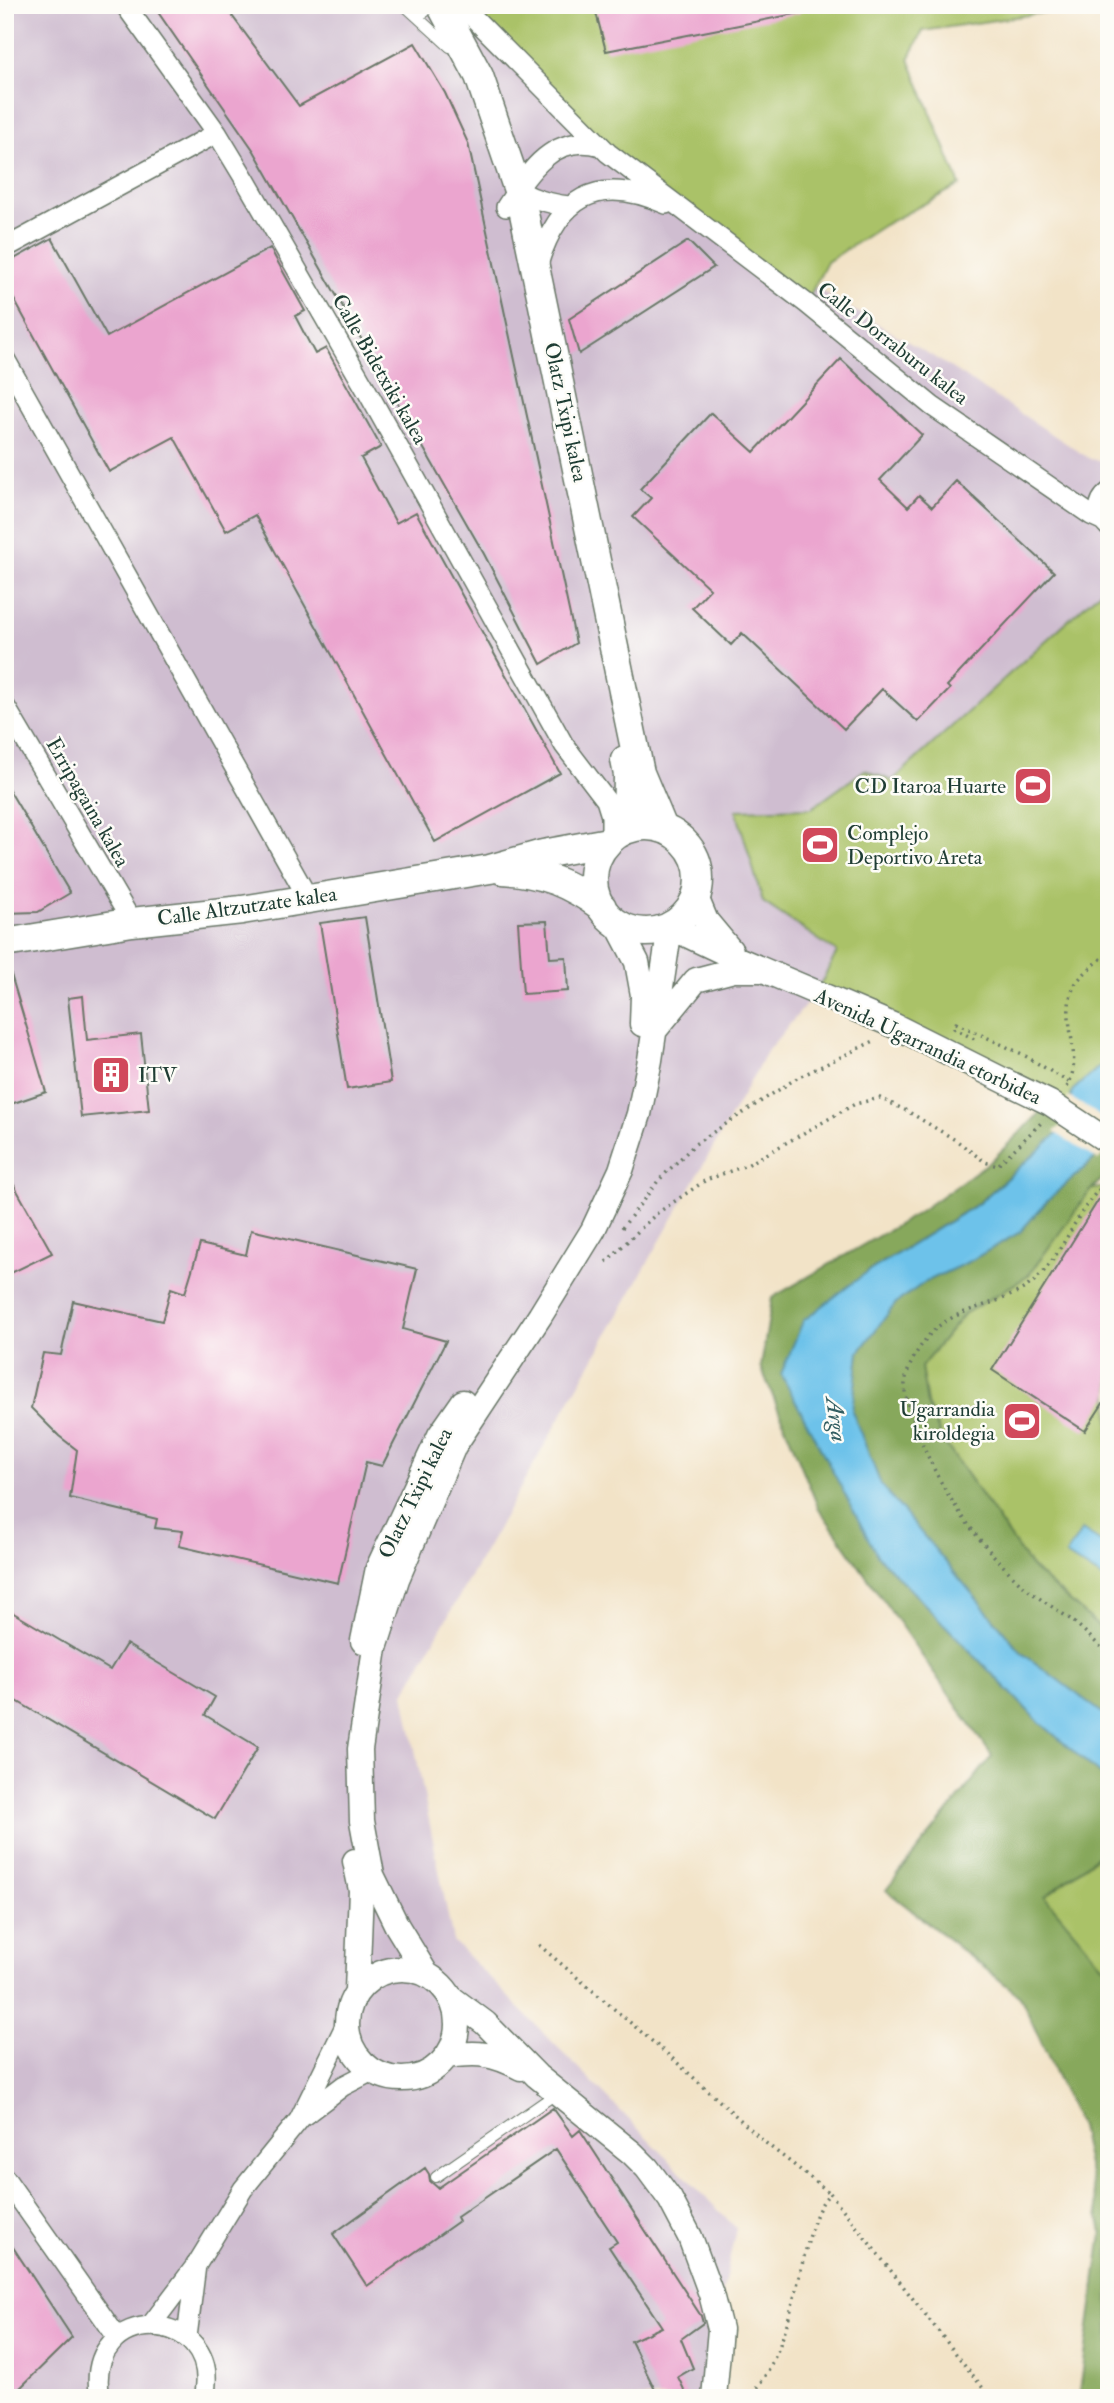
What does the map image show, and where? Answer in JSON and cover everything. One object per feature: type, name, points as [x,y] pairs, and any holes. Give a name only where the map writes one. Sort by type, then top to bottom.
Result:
[{"type":"main road","name":"Olatz Txipi kalea","points":[[427,8],[450,47],[493,144],[497,165],[512,198],[628,775],[616,836]]},
{"type":"main road","name":"Olatz Txipi kalea","points":[[427,8],[479,76],[512,198],[536,271],[640,773],[663,828]]},
{"type":"main road","points":[[645,825],[663,828],[679,837],[691,850],[698,867],[699,885],[696,897],[684,917],[657,931],[642,932],[628,929],[570,886],[554,879],[525,872],[490,869],[616,836],[645,825]]},
{"type":"main road","points":[[609,915],[593,885],[594,870],[597,858],[616,836]]},
{"type":"main road","name":"Calle Altzutzate kalea","points":[[5,943],[132,922],[242,909],[490,869]]},
{"type":"street","name":"Calle Bidetxiki kalea","points":[[125,5],[217,133],[367,391],[564,745],[606,800],[616,836]]},
{"type":"street","name":"Calle Dorraburu kalea","points":[[461,5],[604,150],[827,319],[932,406],[1074,502],[1105,510]]},
{"type":"street","points":[[5,248],[217,133]]},
{"type":"street","points":[[536,271],[543,246],[569,206],[598,191],[608,177],[611,164],[604,150],[586,142],[564,146],[538,163],[529,171],[512,198],[569,206]]},
{"type":"street","name":"Calle Dorraburu kalea","points":[[598,191],[633,193],[653,198],[689,214]]},
{"type":"street","points":[[5,359],[308,898]]},
{"type":"street","name":"Erripagaina kalea","points":[[5,706],[132,922]]},
{"type":"street","name":"Avenida Ugarrandia etorbidea","points":[[696,897],[706,921],[723,943],[752,965]]},
{"type":"street","name":"Olatz Txipi kalea","points":[[357,1990],[361,1891],[348,1827],[350,1725],[378,1568],[440,1436],[579,1232],[612,1160],[635,1082],[641,1045],[643,995],[637,962],[609,915]]},
{"type":"street","name":"Avenida Ugarrandia etorbidea","points":[[670,926],[752,965],[895,1026],[1050,1103],[1109,1142]]},
{"type":"street","name":"Olatz Txipi kalea","points":[[427,1975],[397,1926],[372,1875],[362,1821],[360,1749],[375,1648],[397,1579],[454,1446],[593,1230],[621,1170],[639,1114],[670,926]]},
{"type":"street","points":[[654,1031],[696,980],[752,965]]},
{"type":"street","points":[[151,2325],[197,2264],[243,2189],[299,2120],[346,2024],[351,2001],[368,1979],[389,1970],[412,1969],[427,1975],[440,1984],[450,1997],[456,2011],[457,2027],[447,2056],[428,2072],[404,2079],[387,2077],[372,2071],[353,2051],[346,2024]]},
{"type":"street","points":[[450,1997],[485,2023],[537,2076],[632,2153],[670,2199],[685,2227],[711,2294],[720,2329],[714,2398]]},
{"type":"street","points":[[447,2056],[476,2052],[487,2054],[500,2057],[537,2076]]},
{"type":"street","points":[[299,2120],[343,2086],[372,2071]]},
{"type":"street","points":[[5,2178],[117,2337]]},
{"type":"street","points":[[187,2337],[197,2264]]},
{"type":"street","points":[[100,2398],[97,2381],[99,2365],[106,2350],[117,2337],[133,2329],[151,2325],[164,2326],[187,2337],[199,2351],[206,2367],[204,2398]]},
{"type":"lane","points":[[404,5],[427,8]]},
{"type":"lane","points":[[436,2178],[558,2093]]},
{"type":"path","points":[[1063,1093],[1070,1083],[1074,1064],[1069,1004],[1077,983],[1109,952]]},
{"type":"path","points":[[975,1039],[954,1028],[956,1023],[1022,1055],[1070,1083]]},
{"type":"path","points":[[622,1228],[658,1181],[695,1144],[797,1078],[879,1039]]},
{"type":"path","points":[[606,1262],[656,1214],[706,1180],[747,1165],[855,1104],[880,1098],[957,1141],[985,1162],[997,1166],[1044,1121]]},
{"type":"path","points":[[1109,1179],[1089,1201],[1048,1265],[1030,1284],[1006,1297],[958,1314],[941,1324],[929,1336],[917,1352],[907,1375],[905,1391],[931,1466],[954,1507],[1020,1583],[1076,1624],[1109,1654]]},
{"type":"path","points":[[539,1945],[673,2059],[767,2144],[830,2193],[986,2392]]},
{"type":"path","points":[[747,2398],[757,2389],[772,2362],[786,2326],[817,2212],[830,2193]]},
{"type":"shaded area","points":[[5,5],[461,5],[689,214],[939,360],[1090,459],[1109,462],[1109,583],[892,781],[865,770],[812,808],[737,810],[763,902],[837,952],[816,993],[768,1050],[404,1694],[453,1941],[736,2228],[701,2398],[5,2398]]},
{"type":"green space","points":[[461,5],[1088,6],[923,31],[909,59],[960,185],[884,225],[827,262],[806,303],[608,153]]},
{"type":"green space","points":[[1109,583],[1109,951],[1097,961],[1109,952],[1109,1058],[1072,1091],[1068,1115],[816,993],[837,952],[763,902],[736,810],[812,808],[865,770],[892,781]]},
{"type":"green space","points":[[1050,1103],[1066,1127],[978,1203],[867,1272],[803,1321],[877,1555],[1036,1719],[1109,1782],[1109,1862],[1096,1857],[1045,1897],[1109,1973],[1109,2398],[1079,2398],[1102,2233],[1080,2127],[1020,1996],[886,1890],[992,1756],[818,1507],[761,1367],[772,1298],[916,1214],[991,1161]]},
{"type":"green space","points":[[1109,1146],[1109,1172],[1090,1191],[1028,1276],[964,1314],[921,1367],[927,1404],[942,1439],[1031,1567],[1109,1636],[1109,1718],[1022,1653],[881,1485],[852,1411],[859,1352],[896,1303],[925,1282],[970,1261],[1020,1232],[1048,1200]]},
{"type":"green space","name":"Ugarrandia kiroldegia","points":[[1109,1186],[1109,1636],[1031,1567],[942,1439],[927,1404],[921,1367],[964,1314],[1028,1276],[1090,1190]]},
{"type":"green space","points":[[1097,1857],[1109,1862],[1109,1973],[1044,1897]]},
{"type":"water","name":"Arga","points":[[1109,1058],[1109,1146],[1048,1200],[1020,1232],[970,1261],[925,1282],[896,1303],[859,1352],[852,1411],[881,1485],[1022,1653],[1109,1718],[1109,1782],[1036,1719],[877,1555],[781,1374],[803,1321],[863,1275],[979,1203],[1065,1127],[1072,1091]]},
{"type":"water","points":[[1082,1530],[1109,1547],[1109,1571],[1104,1579],[1066,1555]]},
{"type":"pier","points":[[1068,1096],[1109,1121],[1109,1150],[1098,1160],[1054,1132],[1062,1125]]},
{"type":"building","points":[[153,5],[224,5],[299,106],[415,43],[445,93],[468,143],[576,643],[541,664],[484,554],[254,151]]},
{"type":"building","points":[[594,5],[800,5],[800,13],[606,51]]},
{"type":"building","points":[[52,238],[107,337],[270,248],[305,311],[295,316],[315,354],[326,348],[381,447],[361,458],[396,523],[416,512],[560,773],[435,842],[255,515],[226,531],[174,437],[109,472],[5,283],[5,264]]},
{"type":"building","points":[[688,241],[714,267],[579,354],[569,319]]},
{"type":"building","points":[[841,359],[922,435],[880,480],[908,507],[919,495],[932,507],[956,481],[1054,572],[947,686],[950,689],[918,722],[882,689],[844,729],[742,633],[731,645],[692,608],[710,589],[633,517],[651,498],[640,489],[711,413],[754,452]]},
{"type":"building","points":[[5,783],[70,893],[38,912],[5,913]]},
{"type":"building","points":[[365,917],[391,1082],[347,1089],[320,923]]},
{"type":"building","points":[[547,921],[550,958],[566,957],[568,991],[523,994],[518,922]]},
{"type":"building","points":[[5,968],[9,968],[46,1092],[5,1106]]},
{"type":"building","name":"ITV","points":[[83,996],[87,1040],[141,1034],[149,1110],[81,1117],[68,998]]},
{"type":"building","points":[[5,1169],[52,1253],[5,1276]]},
{"type":"building","points":[[1109,1183],[1109,1394],[1085,1431],[992,1370]]},
{"type":"building","points":[[251,1230],[417,1269],[403,1329],[446,1341],[382,1466],[366,1462],[338,1583],[179,1546],[183,1531],[155,1528],[157,1519],[70,1498],[77,1450],[31,1408],[43,1353],[61,1355],[73,1301],[162,1321],[171,1288],[185,1293],[200,1244],[246,1255]]},
{"type":"building","points":[[5,1608],[110,1670],[126,1644],[215,1697],[205,1715],[258,1747],[215,1819],[5,1694]]},
{"type":"building","points":[[553,2108],[573,2136],[580,2130],[701,2316],[703,2323],[681,2339],[693,2368],[678,2377],[688,2398],[659,2398],[631,2341],[662,2327],[609,2247],[617,2242],[556,2149],[457,2217],[459,2221],[367,2286],[333,2234],[425,2168],[430,2181],[438,2188]]},
{"type":"building","points":[[5,2235],[72,2337],[10,2398],[5,2398]]},
{"type":"place","name":"CD Itaroa Huarte","points":[[1033,786]]},
{"type":"place","name":"Complejo Deportivo Areta","points":[[820,845]]},
{"type":"place","name":"ITV","points":[[111,1075]]},
{"type":"place","name":"Ugarrandia kiroldegia","points":[[1022,1421]]}]
